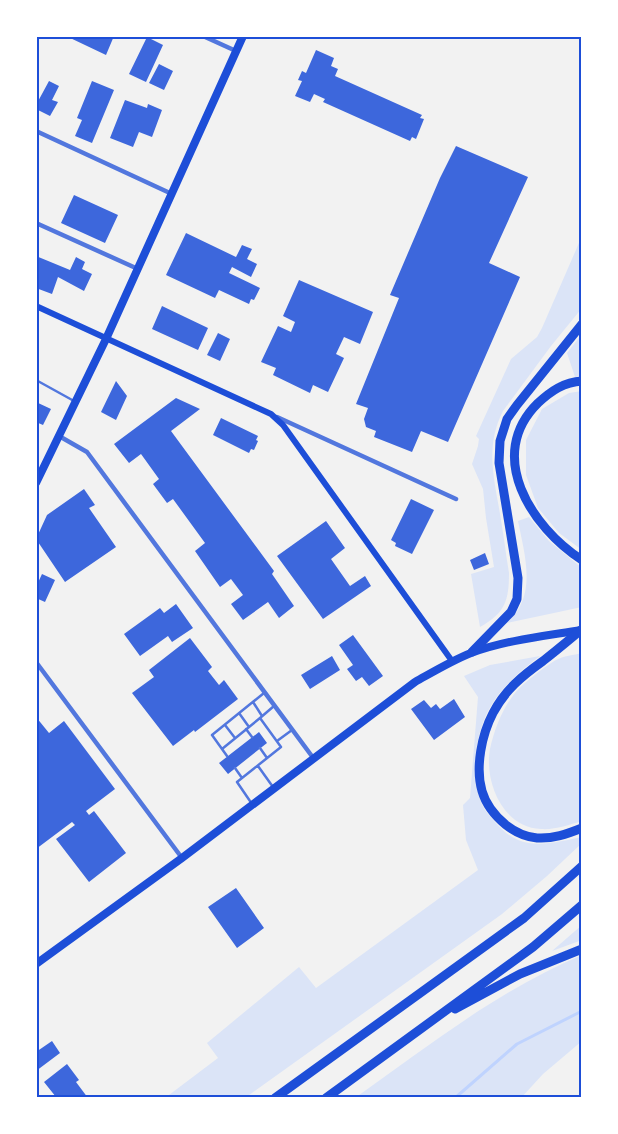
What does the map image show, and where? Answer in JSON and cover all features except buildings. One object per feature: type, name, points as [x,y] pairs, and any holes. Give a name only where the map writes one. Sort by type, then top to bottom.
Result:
[{"type":"highway","points":[[472,652],[511,612],[517,599],[518,578],[499,463],[500,441],[508,419],[517,405],[582,324]]},
{"type":"highway","points":[[582,381],[564,384],[550,392],[530,411],[519,432],[515,451],[515,473],[521,491],[532,512],[567,551],[582,560]]},
{"type":"highway","points":[[582,630],[523,675],[505,693],[492,713],[485,732],[480,773],[482,791],[488,806],[497,818],[522,835],[552,838],[582,828]]},
{"type":"highway","points":[[275,1098],[517,923],[582,866]]},
{"type":"highway","points":[[326,1098],[533,946],[582,905]]},
{"type":"highway","points":[[424,1026],[520,974],[582,949]]},
{"type":"main road","points":[[36,483],[106,339],[243,36]]},
{"type":"main road","points":[[36,306],[271,414],[283,425],[452,661]]},
{"type":"main road","points":[[37,960],[182,858],[415,682],[472,652],[513,641],[582,630]]},
{"type":"street","points":[[203,36],[236,52]]},
{"type":"street","points":[[36,132],[172,194]]},
{"type":"street","points":[[36,223],[138,269]]},
{"type":"street","points":[[271,414],[456,499]]},
{"type":"street","points":[[59,436],[87,452],[314,759]]},
{"type":"street","points":[[36,662],[182,858]]},
{"type":"lane","points":[[36,380],[76,402]]},
{"type":"lane","points":[[227,756],[212,735],[265,692]]},
{"type":"lane","points":[[253,702],[281,748],[237,782],[253,805]]},
{"type":"lane","points":[[222,749],[274,705]]},
{"type":"lane","points":[[239,713],[252,737]]},
{"type":"lane","points":[[225,725],[235,738]]},
{"type":"lane","points":[[277,741],[292,730]]},
{"type":"lane","points":[[260,748],[267,758]]},
{"type":"lane","points":[[258,766],[274,789]]},
{"type":"lane","points":[[235,768],[242,778]]},
{"type":"shaded area","points":[[582,236],[582,308],[503,411],[497,425],[492,451],[493,465],[509,583],[504,605],[495,617],[480,627],[471,574],[494,567],[483,489],[472,464],[479,439],[476,436],[511,359],[537,337],[542,328]]},
{"type":"shaded area","points":[[582,334],[582,376],[575,377],[567,353]]},
{"type":"shaded area","points":[[582,391],[582,550],[559,533],[538,508],[526,475],[526,440],[542,409],[569,393]]},
{"type":"shaded area","points":[[529,517],[549,541],[582,568],[582,607],[507,623],[519,608],[526,588],[526,565],[518,521]]},
{"type":"shaded area","points":[[582,653],[582,821],[551,829],[528,827],[516,821],[507,812],[493,789],[489,762],[490,749],[498,722],[512,697],[539,672],[556,660]]},
{"type":"shaded area","points":[[540,656],[511,680],[498,695],[488,711],[479,734],[477,747],[475,774],[477,787],[485,810],[502,830],[510,836],[535,844],[582,837],[582,843],[502,914],[245,1098],[165,1098],[218,1058],[207,1043],[299,967],[316,988],[478,870],[466,840],[463,805],[470,798],[478,697],[464,676],[490,665]]},
{"type":"shaded area","points":[[582,925],[582,940],[552,951]]},
{"type":"shaded area","points":[[582,955],[582,1041],[543,1074],[521,1098],[355,1098],[437,1039],[493,1002],[551,969]]},
{"type":"waterway","points":[[455,1098],[517,1044],[582,1011]]}]
